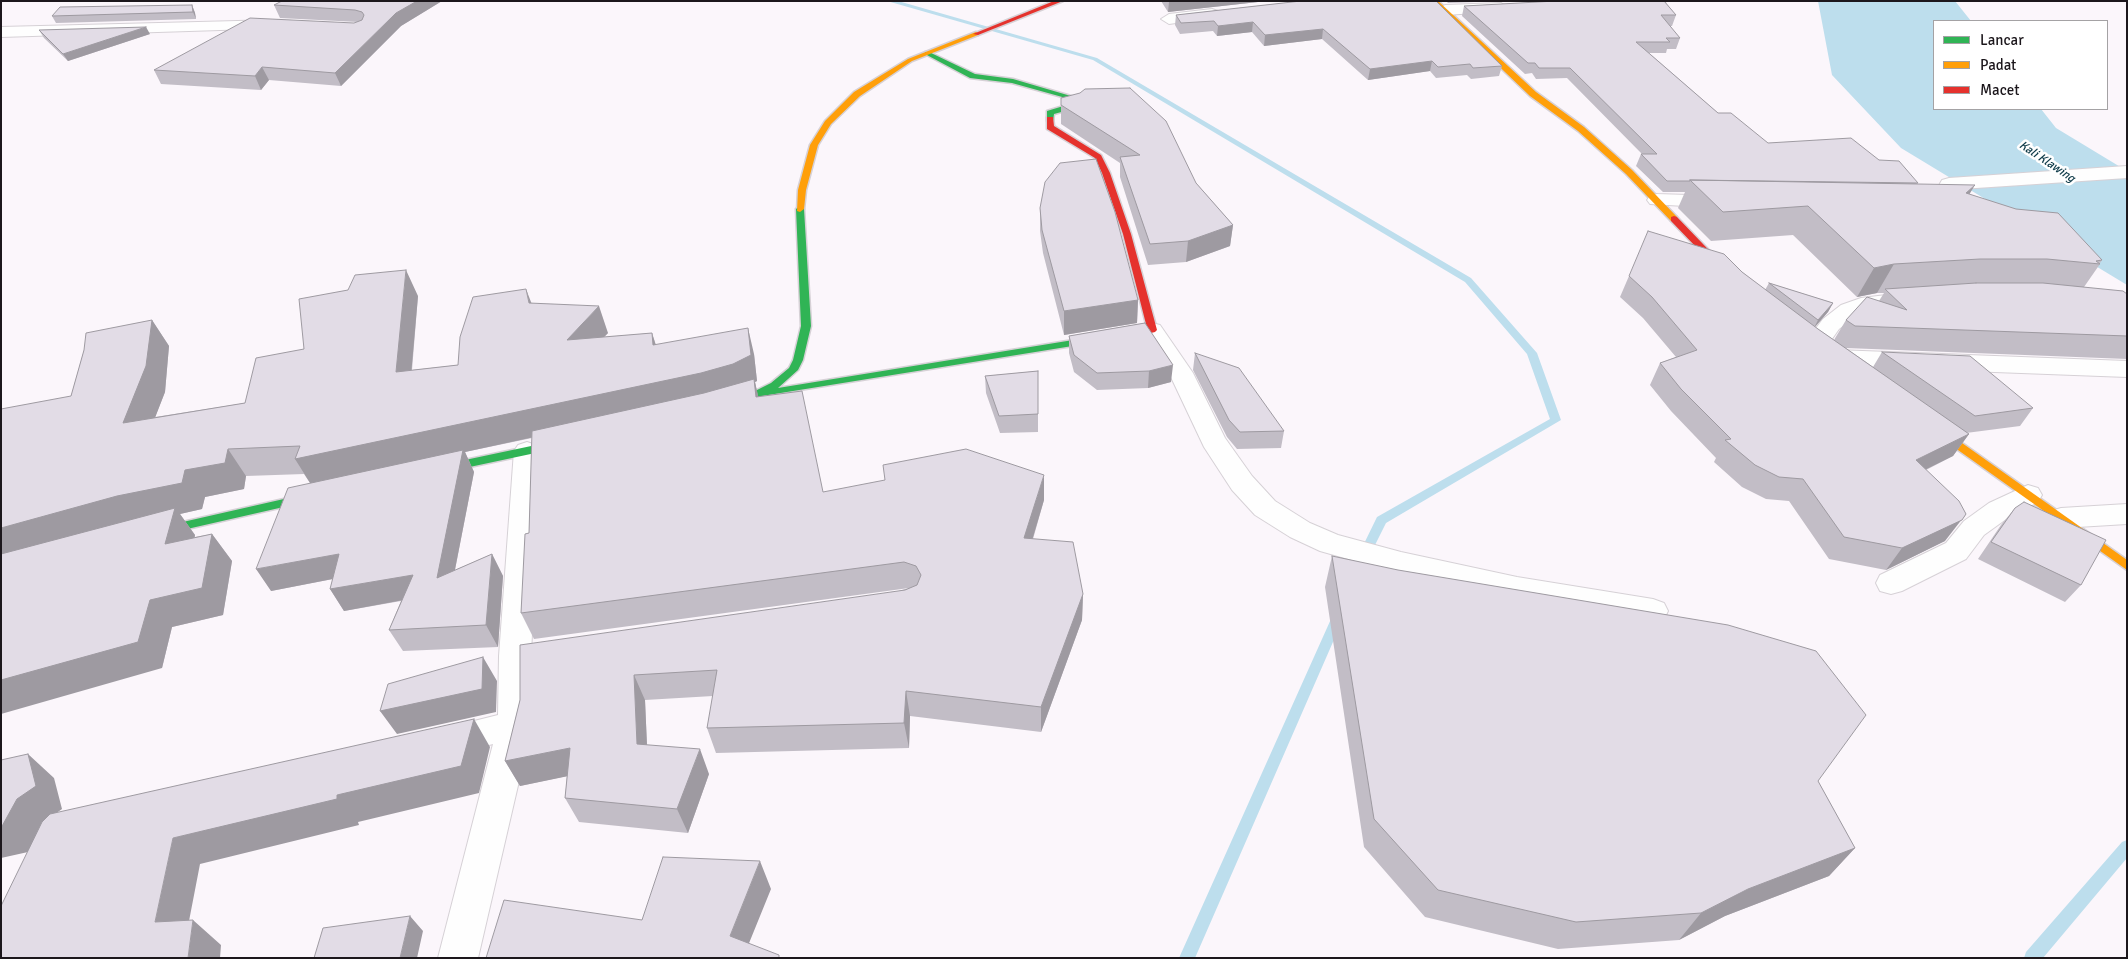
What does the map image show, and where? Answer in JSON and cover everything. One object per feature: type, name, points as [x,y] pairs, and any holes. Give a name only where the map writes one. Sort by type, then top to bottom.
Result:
[{"type":"street","points":[[759,394],[783,380],[793,370],[803,343],[806,326],[799,216],[802,190],[814,145],[828,123],[857,94],[893,69],[927,53],[1060,1]]},
{"type":"street","points":[[1440,6],[1513,8]]},
{"type":"street","points":[[1440,6],[1499,64],[1533,94],[1581,129],[1657,200],[1736,282]]},
{"type":"street","points":[[1169,19],[1226,13]]},
{"type":"street","points":[[1,32],[292,25]]},
{"type":"street","points":[[927,53],[973,76],[1013,81],[1077,99],[1073,106],[1050,113],[1050,127],[1098,157],[1106,173],[1127,234],[1152,330],[1181,373],[1213,441],[1242,483],[1265,508],[1300,530],[1330,543],[1401,563],[1517,588],[1653,611]]},
{"type":"street","points":[[1917,203],[1955,200],[1956,196],[1948,188],[1949,184],[2127,172]]},
{"type":"street","points":[[1657,200],[1740,202]]},
{"type":"street","points":[[1918,299],[1877,302],[1850,310],[1831,324],[1827,352],[2127,369]]},
{"type":"street","points":[[711,409],[759,394],[1032,352],[1152,330]]},
{"type":"street","points":[[1921,418],[2126,566]]},
{"type":"street","points":[[424,473],[585,438]]},
{"type":"street","points":[[458,958],[515,725],[530,654],[527,451]]},
{"type":"street","points":[[139,536],[328,493]]},
{"type":"street","points":[[1891,584],[1956,551],[1974,528],[1999,510],[2028,495]]},
{"type":"street","points":[[2061,518],[2127,514]]},
{"type":"street","points":[[418,747],[515,725]]},
{"type":"water","name":"Kali Klawing","points":[[1818,1],[1955,1],[1970,20],[1933,20],[1933,110],[2042,110],[2056,128],[2127,171],[2127,285],[1901,148],[1832,75]]},
{"type":"building","points":[[282,1],[417,1],[396,13],[335,73],[262,67],[255,76],[154,70],[250,18],[354,23],[362,20],[364,15],[362,12],[355,10],[274,5]]},
{"type":"building","points":[[1301,1],[1436,1],[1502,66],[1473,68],[1470,64],[1438,67],[1432,61],[1370,69],[1323,29],[1265,35],[1253,22],[1218,26],[1214,21],[1181,23],[1176,15]]},
{"type":"building","points":[[1556,1],[1664,1],[1676,15],[1661,15],[1680,38],[1666,38],[1670,42],[1636,42],[1718,113],[1731,113],[1768,143],[1851,138],[1879,160],[1899,161],[1918,183],[1667,181],[1641,154],[1657,154],[1570,68],[1539,68],[1535,63],[1528,63],[1464,6]]},
{"type":"building","points":[[192,5],[193,12],[52,16],[60,7]]},
{"type":"building","points":[[146,27],[63,54],[39,30]]},
{"type":"building","points":[[1130,88],[1166,121],[1196,183],[1233,225],[1188,241],[1150,244],[1120,157],[1140,155],[1061,105],[1061,98],[1080,93],[1085,89]]},
{"type":"building","points":[[1096,159],[1115,212],[1138,300],[1064,311],[1042,230],[1040,208],[1045,182],[1060,163]]},
{"type":"building","points":[[1690,180],[1975,185],[1966,193],[2016,209],[2058,213],[2102,260],[2096,261],[2100,264],[2047,259],[1980,259],[1894,264],[1874,268],[1808,206],[1723,212]]},
{"type":"building","points":[[1648,231],[1724,254],[1742,272],[1818,329],[1969,434],[1916,460],[1959,501],[1966,514],[1962,520],[1902,548],[1844,537],[1803,479],[1779,477],[1755,465],[1725,440],[1731,439],[1681,389],[1660,363],[1697,350],[1652,297],[1629,276]]},
{"type":"building","points":[[406,270],[396,372],[458,365],[460,337],[473,297],[526,289],[529,303],[599,306],[567,340],[652,333],[653,345],[748,328],[751,355],[733,364],[701,373],[295,459],[300,446],[228,449],[225,463],[185,470],[182,483],[117,496],[1,528],[1,409],[71,396],[84,350],[86,333],[152,320],[146,366],[123,423],[245,403],[256,358],[304,349],[299,299],[348,290],[355,275]]},
{"type":"building","points":[[1769,283],[1833,303],[1818,320]]},
{"type":"building","points":[[1976,283],[2043,283],[2123,291],[2127,294],[2127,336],[1855,326],[1846,320],[1867,297],[1907,310],[1885,289]]},
{"type":"building","points":[[1145,323],[1173,365],[1149,371],[1097,373],[1074,355],[1069,336]]},
{"type":"building","points":[[1882,352],[1970,356],[2033,408],[1975,416]]},
{"type":"building","points":[[1195,353],[1239,368],[1284,431],[1240,432],[1229,420]]},
{"type":"building","points":[[1038,371],[1038,414],[999,416],[985,376]]},
{"type":"building","points":[[754,379],[756,397],[802,391],[823,492],[885,480],[883,465],[966,449],[1044,475],[1024,538],[1073,542],[1083,594],[1041,707],[906,691],[904,723],[707,728],[717,670],[634,675],[637,744],[700,749],[677,809],[565,798],[570,748],[505,761],[520,700],[520,645],[905,590],[917,585],[921,575],[916,566],[904,562],[521,613],[525,534],[529,533],[532,431],[704,393]]},
{"type":"building","points":[[463,450],[437,578],[492,554],[486,625],[389,630],[413,575],[330,589],[339,554],[256,569],[288,488]]},
{"type":"building","points":[[2024,502],[2106,540],[2081,585],[1991,542],[2015,508]]},
{"type":"building","points":[[175,508],[165,544],[212,534],[202,588],[150,600],[138,642],[1,680],[1,554]]},
{"type":"building","points":[[1332,556],[1398,570],[1728,625],[1816,651],[1866,715],[1818,781],[1855,848],[1748,889],[1701,913],[1576,922],[1438,890],[1374,819]]},
{"type":"building","points":[[483,657],[482,689],[380,711],[388,684]]},
{"type":"building","points":[[474,719],[461,766],[337,795],[337,799],[173,838],[155,922],[193,920],[188,958],[1,958],[1,906],[42,822],[50,814]]},
{"type":"building","points":[[28,754],[36,786],[17,799],[1,828],[1,760]]},
{"type":"building","points":[[663,857],[760,861],[730,936],[779,955],[779,958],[486,958],[504,900],[642,920]]},
{"type":"building","points":[[410,916],[400,958],[314,958],[323,928]]},
{"type":"waterway","points":[[890,1],[1095,59],[1468,280],[1532,353],[1556,420],[1381,520],[1364,556]]},
{"type":"waterway","points":[[1187,958],[1337,619]]},
{"type":"waterway","points":[[2032,958],[2127,847]]},
{"type":"traffic: fast","points":[[927,53],[973,76],[1013,81],[1077,99],[1073,106],[1050,113],[1050,119]]},
{"type":"traffic: fast","points":[[723,406],[749,398],[775,385],[793,370],[798,360],[806,326],[800,209]]},
{"type":"traffic: fast","points":[[765,393],[1147,331]]},
{"type":"traffic: fast","points":[[432,471],[569,442]]},
{"type":"traffic: fast","points":[[152,533],[319,495]]},
{"type":"traffic: slow","points":[[1434,1],[1533,94],[1581,129],[1629,172],[1674,219]]},
{"type":"traffic: slow","points":[[800,209],[802,190],[814,145],[828,123],[857,94],[910,60],[976,34]]},
{"type":"traffic: slow","points":[[1931,425],[2127,566]]},
{"type":"traffic: jam","points":[[976,34],[1060,1]]},
{"type":"traffic: jam","points":[[1050,119],[1050,127],[1098,157],[1106,173],[1127,234],[1152,330],[1147,331]]},
{"type":"traffic: jam","points":[[1674,219],[1726,273]]}]
